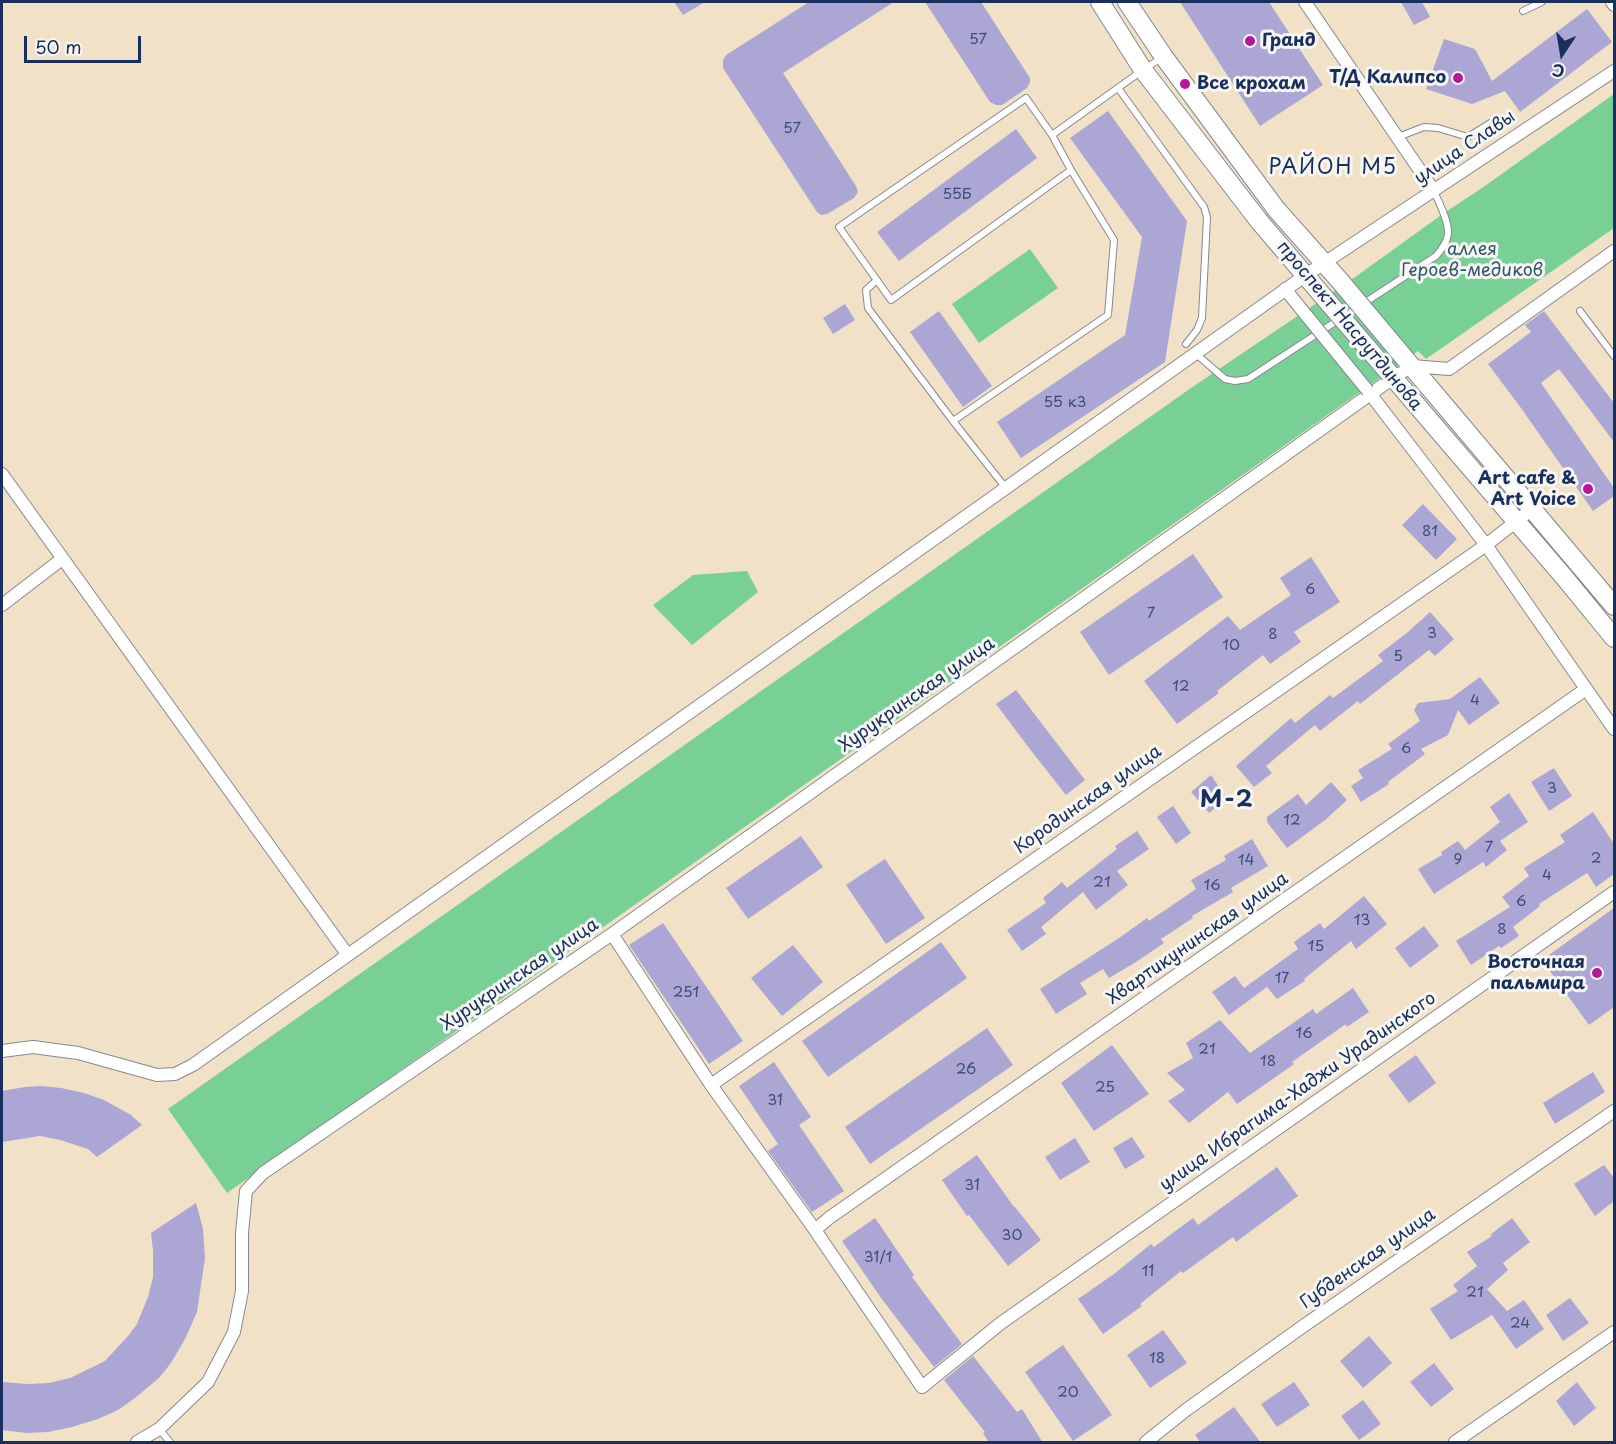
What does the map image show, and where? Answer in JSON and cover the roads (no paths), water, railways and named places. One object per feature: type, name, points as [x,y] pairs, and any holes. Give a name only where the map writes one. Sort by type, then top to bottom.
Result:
[{"type":"main road","name":"проспект Насрутдинова","points":[[1129,2],[1164,57],[1275,209],[1325,263],[1614,606]]},
{"type":"main road","name":"проспект Насрутдинова","points":[[1104,8],[1143,70],[1259,221],[1516,520],[1614,638]]},
{"type":"street","points":[[1104,8],[1129,2]]},
{"type":"street","points":[[1305,2],[1434,190]]},
{"type":"street","name":"улица Славы","points":[[2,1052],[33,1047],[78,1053],[158,1075],[175,1074],[193,1065],[1005,487],[1191,348],[1325,263],[1614,70]]},
{"type":"street","points":[[1409,364],[1449,369],[1614,251]]},
{"type":"street","points":[[1285,289],[1369,392],[1486,544],[1614,729]]},
{"type":"street","name":"Хурукринская улица","points":[[159,1429],[207,1382],[234,1332],[242,1291],[242,1233],[246,1191],[263,1173],[612,934],[1409,364]]},
{"type":"street","points":[[2,474],[347,954]]},
{"type":"street","name":"Кородинская улица","points":[[711,1085],[1486,544],[1532,509]]},
{"type":"street","points":[[2,605],[62,559]]},
{"type":"street","name":"Хвартикунинская улица","points":[[815,1230],[1586,689]]},
{"type":"street","name":"улица Ибрагима-Хаджи Урадинского","points":[[815,1230],[922,1387],[1001,1323],[1614,892]]},
{"type":"street","points":[[612,934],[711,1085],[815,1230]]},
{"type":"street","name":"Губденская улица","points":[[1146,1443],[1186,1410],[1302,1327],[1614,1111]]},
{"type":"street","points":[[1455,1443],[1614,1332]]},
{"type":"street","points":[[137,1443],[159,1429]]},
{"type":"lane","points":[[1523,11],[1542,2]]},
{"type":"lane","points":[[1052,135],[1164,57]]},
{"type":"lane","points":[[1118,88],[1204,207],[1207,217],[1202,318],[1191,348],[1225,379],[1236,381],[1248,379],[1436,256],[1444,246],[1448,234],[1444,213],[1434,190]]},
{"type":"lane","points":[[952,421],[1108,315],[1114,240],[1071,171],[1052,135],[1026,98],[839,227],[891,300],[1071,171]]},
{"type":"lane","points":[[1398,137],[1424,127],[1438,128],[1468,137],[1497,119]]},
{"type":"lane","points":[[877,280],[866,290],[868,308],[952,421],[1005,487]]},
{"type":"lane","points":[[1580,311],[1614,357]]},
{"type":"lane","points":[[159,1429],[170,1443]]},
{"type":"place","name":"Гранд","points":[[1250,41]]},
{"type":"place","name":"Т/Д Калипсо","points":[[1458,78]]},
{"type":"place","name":"Все крохам","points":[[1185,84]]},
{"type":"place","name":"Art cafe & Art Voice","points":[[1588,489]]},
{"type":"place","name":"Восточная пальмира","points":[[1597,973]]},
{"type":"district","name":"РАЙОН М5","points":[[1333,168]]},
{"type":"district","name":"М-2","points":[[1227,800]]},
{"type":"park label","name":"аллея Героев-медиков","points":[[1472,260]]}]
